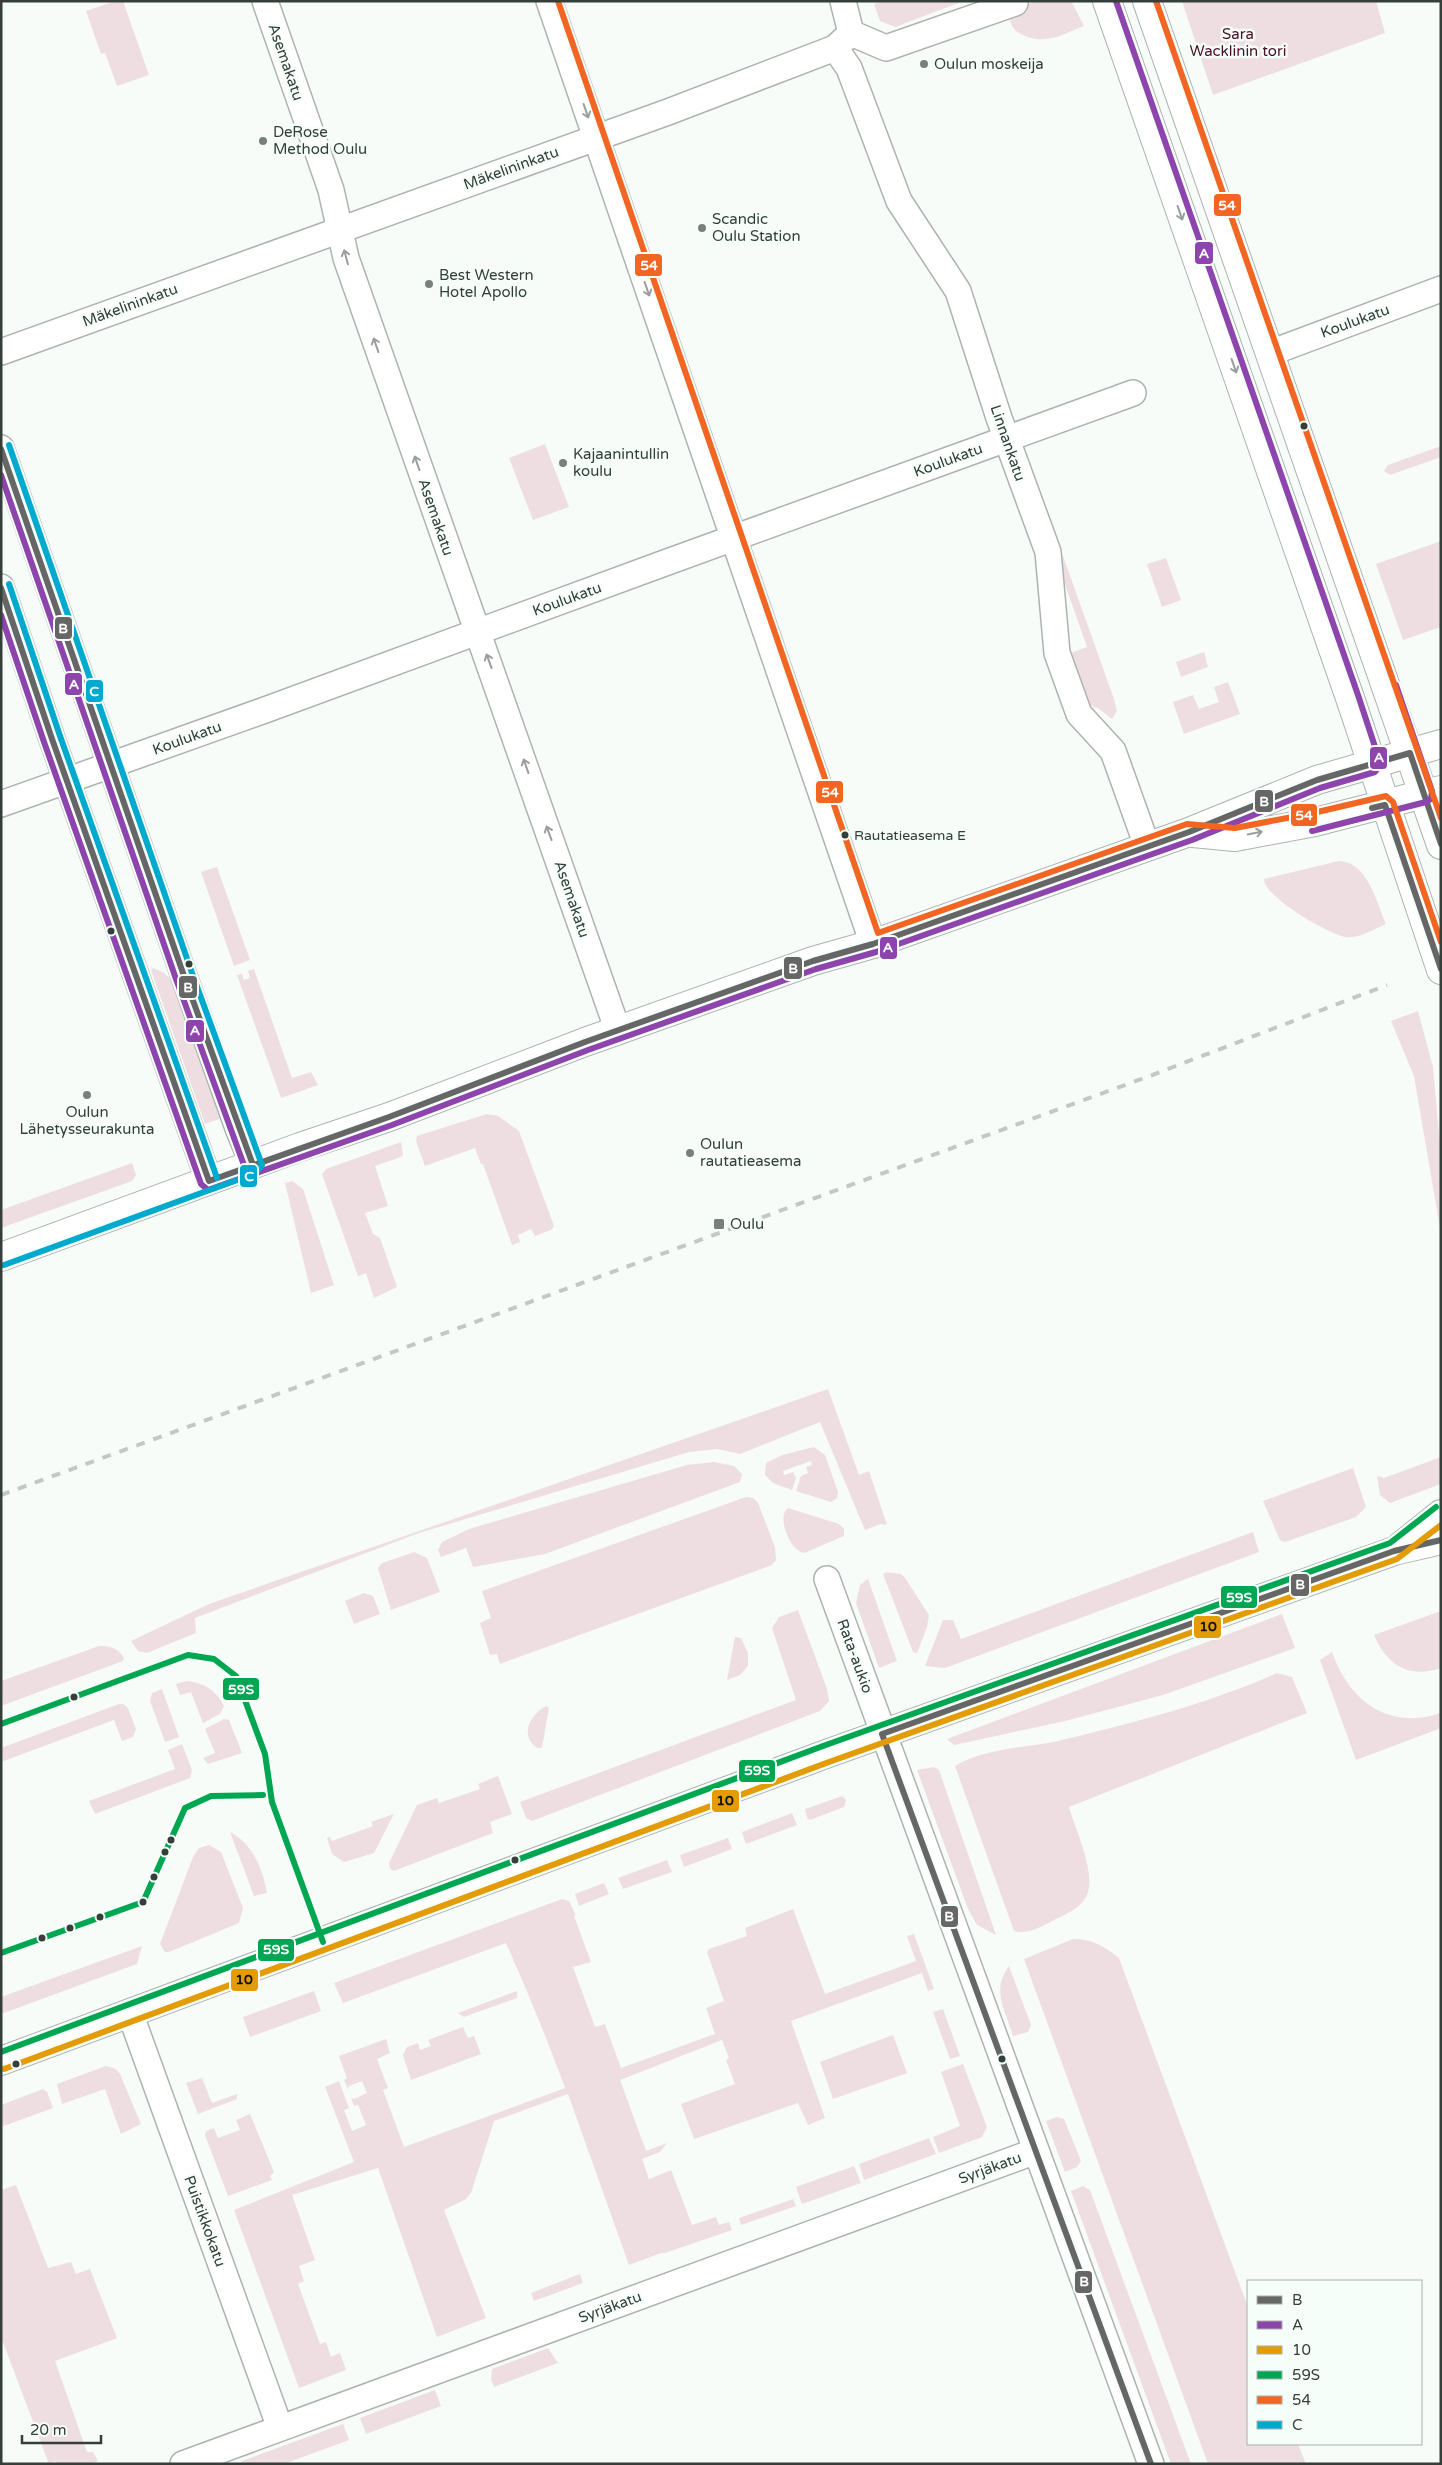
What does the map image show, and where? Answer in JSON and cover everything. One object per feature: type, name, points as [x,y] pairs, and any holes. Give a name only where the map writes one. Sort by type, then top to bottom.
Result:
[{"type":"street","name":"Asemakatu","points":[[265,1],[331,190],[346,258],[618,1031]]},
{"type":"street","points":[[548,1],[874,944]]},
{"type":"street","name":"Linnankatu","points":[[843,1],[843,40],[849,68],[899,200],[958,291],[1007,439],[1048,552],[1057,653],[1078,714],[1113,751],[1147,846]]},
{"type":"street","points":[[1107,1],[1350,698],[1441,970]]},
{"type":"street","points":[[1147,1],[1410,753],[1432,792],[1441,845]]},
{"type":"street","points":[[843,40],[886,48],[1015,3]]},
{"type":"street","name":"Mäkelininkatu","points":[[1,352],[596,138],[843,40]]},
{"type":"street","name":"Koulukatu","points":[[1270,353],[1441,289]]},
{"type":"street","name":"Koulukatu","points":[[1,804],[1133,394]]},
{"type":"street","points":[[1,448],[226,1096],[253,1165]]},
{"type":"street","points":[[1,587],[209,1181]]},
{"type":"street","points":[[1,1256],[404,1112],[618,1031],[832,954],[874,944],[1189,832],[1317,780],[1441,744]]},
{"type":"street","points":[[1189,832],[1235,837],[1315,822],[1432,792]]},
{"type":"street","points":[[1394,1551],[1441,1514]]},
{"type":"street","points":[[1,2061],[882,1734],[1394,1551],[1441,1540]]},
{"type":"street","name":"Rata-aukio","points":[[827,1579],[866,1683],[882,1734],[1151,2464]]},
{"type":"street","name":"Puistikkokatu","points":[[130,2013],[280,2428]]},
{"type":"street","name":"Syrjäkatu","points":[[183,2464],[1036,2151]]},
{"type":"green space","points":[[115,1],[123,1],[149,75],[117,86],[105,53],[101,54],[86,11]]},
{"type":"green space","points":[[882,1],[964,1],[895,27],[880,21],[874,4]]},
{"type":"green space","points":[[1036,1],[1071,1],[1084,26],[1048,39],[1033,38],[1016,31],[1009,16],[1015,9]]},
{"type":"green space","name":"Sara Wacklinin tori","points":[[1182,1],[1376,1],[1385,33],[1213,95]]},
{"type":"green space","points":[[545,444],[569,507],[533,520],[509,458]]},
{"type":"green space","points":[[1441,446],[1441,457],[1390,475],[1384,471],[1388,465]]},
{"type":"green space","points":[[1441,541],[1441,627],[1403,640],[1376,564]]},
{"type":"green space","points":[[1063,556],[1114,699],[1117,711],[1112,719],[1098,708],[1082,703],[1065,655],[1087,647],[1056,559]]},
{"type":"green space","points":[[1166,558],[1181,600],[1162,607],[1147,564]]},
{"type":"green space","points":[[1204,652],[1208,667],[1181,677],[1176,662]]},
{"type":"green space","points":[[1228,682],[1240,714],[1184,734],[1173,702],[1193,695],[1199,709],[1219,702],[1214,687]]},
{"type":"green space","points":[[1339,861],[1349,863],[1364,876],[1370,885],[1386,924],[1356,937],[1338,935],[1298,914],[1274,895],[1264,879]]},
{"type":"green space","points":[[217,867],[250,960],[234,966],[201,872]]},
{"type":"green space","points":[[153,968],[163,972],[176,984],[222,1118],[205,1124],[151,970]]},
{"type":"green space","points":[[254,969],[292,1078],[311,1072],[318,1085],[281,1098],[237,975],[242,974],[244,980],[250,978],[248,971]]},
{"type":"green space","points":[[1418,1011],[1433,1067],[1441,1157],[1441,1234],[1414,1076],[1391,1021]]},
{"type":"green space","points":[[487,1114],[498,1116],[519,1131],[554,1226],[551,1230],[535,1236],[531,1229],[518,1235],[520,1242],[512,1245],[483,1164],[481,1164],[475,1148],[425,1166],[416,1141],[417,1136]]},
{"type":"green space","points":[[401,1142],[403,1155],[401,1157],[375,1166],[388,1206],[365,1213],[373,1234],[380,1238],[397,1287],[374,1298],[366,1273],[358,1276],[322,1174],[326,1169]]},
{"type":"green space","points":[[132,1163],[136,1175],[132,1181],[1,1228],[1,1210]]},
{"type":"green space","points":[[292,1181],[303,1189],[334,1285],[311,1293],[285,1183]]},
{"type":"green space","points":[[828,1389],[859,1475],[869,1471],[887,1525],[880,1524],[865,1530],[820,1422],[740,1454],[717,1449],[689,1452],[419,1533],[195,1618],[196,1633],[147,1653],[138,1651],[131,1641],[209,1604]]},
{"type":"green space","points":[[814,1447],[825,1455],[838,1492],[837,1498],[831,1502],[796,1491],[801,1476],[808,1473],[806,1467],[812,1465],[811,1461],[783,1471],[784,1475],[793,1472],[796,1478],[792,1490],[773,1483],[765,1475],[766,1463],[782,1455]]},
{"type":"green space","points":[[1441,1457],[1441,1484],[1390,1503],[1380,1495],[1377,1476],[1384,1478]]},
{"type":"green space","points":[[714,1462],[734,1466],[742,1474],[740,1482],[545,1554],[473,1567],[466,1548],[441,1557],[438,1550],[442,1542],[469,1529],[687,1465]]},
{"type":"green space","points":[[1353,1468],[1366,1507],[1356,1517],[1285,1542],[1280,1540],[1263,1501]]},
{"type":"green space","points":[[746,1497],[753,1498],[758,1503],[775,1547],[776,1560],[772,1565],[500,1664],[497,1654],[490,1655],[480,1623],[491,1618],[482,1591]]},
{"type":"green space","points":[[788,1508],[839,1524],[844,1529],[844,1536],[804,1553],[799,1551],[786,1533],[783,1518]]},
{"type":"green space","points":[[1253,1532],[1259,1552],[945,1668],[925,1666],[943,1620],[953,1620],[961,1639]]},
{"type":"green space","points":[[414,1552],[427,1558],[440,1592],[391,1610],[378,1568],[382,1563]]},
{"type":"green space","points":[[887,1572],[901,1574],[905,1578],[929,1615],[927,1627],[917,1653],[913,1652],[883,1574]]},
{"type":"green space","points":[[868,1579],[897,1661],[879,1668],[856,1603],[860,1585]]},
{"type":"green space","points":[[364,1593],[373,1596],[380,1614],[354,1624],[345,1601]]},
{"type":"green space","points":[[798,1610],[827,1689],[829,1701],[820,1711],[532,1821],[526,1818],[520,1802],[796,1700],[772,1628],[779,1617]]},
{"type":"green space","points":[[1441,1611],[1441,1668],[1418,1672],[1400,1667],[1385,1654],[1374,1635]]},
{"type":"green space","points":[[1282,1614],[1295,1648],[1163,1695],[1065,1721],[954,1745],[947,1739]]},
{"type":"green space","points":[[735,1637],[741,1638],[748,1653],[748,1666],[740,1675],[727,1680]]},
{"type":"green space","points":[[99,1646],[111,1647],[117,1650],[124,1658],[123,1661],[1,1706],[1,1681]]},
{"type":"green space","points":[[1332,1652],[1339,1669],[1349,1684],[1360,1697],[1373,1707],[1387,1714],[1404,1718],[1422,1718],[1441,1713],[1441,1728],[1356,1760],[1320,1660]]},
{"type":"green space","points":[[1277,1673],[1292,1677],[1307,1713],[1069,1807],[1087,1865],[1089,1888],[1086,1897],[1072,1911],[1040,1927],[1025,1932],[1014,1931],[955,1766],[979,1755],[1058,1741],[1169,1712],[1224,1694]]},
{"type":"green space","points":[[187,1681],[209,1688],[221,1700],[224,1706],[220,1714],[203,1723],[191,1692],[180,1695],[176,1684]]},
{"type":"green space","points":[[162,1689],[179,1737],[165,1742],[150,1701],[152,1693]]},
{"type":"green space","points":[[123,1704],[128,1708],[136,1729],[133,1737],[122,1741],[114,1720],[1,1762],[1,1748]]},
{"type":"green space","points":[[546,1706],[549,1708],[542,1748],[537,1748],[529,1737],[529,1725],[535,1715]]},
{"type":"green space","points":[[224,1719],[229,1720],[242,1753],[208,1764],[203,1758],[215,1753],[205,1729]]},
{"type":"green space","points":[[182,1744],[192,1770],[190,1778],[95,1814],[89,1801],[175,1769],[168,1750]]},
{"type":"green space","points":[[934,1767],[939,1770],[996,1935],[977,1925],[968,1909],[917,1770]]},
{"type":"green space","points":[[498,1776],[512,1814],[490,1822],[493,1833],[394,1871],[390,1869],[389,1863],[417,1805],[437,1798],[439,1803],[480,1789],[478,1784]]},
{"type":"green space","points":[[842,1796],[846,1800],[844,1807],[810,1820],[807,1818],[805,1809]]},
{"type":"green space","points":[[792,1813],[797,1825],[746,1844],[742,1832]]},
{"type":"green space","points":[[394,1814],[374,1853],[344,1862],[332,1854],[327,1838],[330,1837],[332,1841],[373,1826],[371,1822]]},
{"type":"green space","points":[[230,1832],[245,1843],[255,1858],[263,1875],[267,1893],[254,1896]]},
{"type":"green space","points":[[728,1838],[732,1849],[684,1867],[680,1855]]},
{"type":"green space","points":[[209,1845],[221,1852],[243,1908],[239,1923],[165,1952],[160,1944],[193,1857],[199,1848]]},
{"type":"green space","points":[[667,1860],[672,1872],[623,1889],[618,1878]]},
{"type":"green space","points":[[604,1883],[609,1894],[579,1906],[575,1894]]},
{"type":"green space","points":[[562,1899],[569,1901],[576,1915],[574,1916],[591,1962],[573,1967],[595,2027],[605,2024],[621,2068],[715,2034],[706,2008],[724,2001],[707,1952],[709,1949],[747,1936],[745,1928],[793,1909],[825,1994],[916,1961],[907,1936],[914,1934],[934,1989],[928,1991],[922,1973],[791,2021],[825,2118],[808,2125],[798,2103],[694,2139],[681,2104],[735,2084],[726,2060],[729,2058],[722,2040],[620,2080],[646,2151],[667,2143],[660,2152],[642,2159],[649,2179],[671,2170],[692,2225],[716,2217],[719,2225],[729,2222],[732,2230],[629,2265],[568,2094],[494,2121],[471,2193],[466,2199],[444,2210],[486,2318],[437,2337],[378,2168],[292,2195],[315,2260],[299,2266],[304,2281],[298,2284],[320,2344],[326,2342],[331,2357],[340,2353],[346,2370],[299,2388],[234,2210],[354,2162],[325,2087],[339,2081],[349,2108],[344,2110],[352,2131],[366,2125],[358,2105],[354,2106],[351,2098],[354,2099],[367,2093],[362,2081],[349,2086],[348,2089],[344,2080],[347,2078],[339,2056],[386,2039],[390,2053],[377,2059],[388,2088],[383,2090],[404,2147],[565,2088],[537,2015],[506,1943],[343,2003],[334,1983]]},
{"type":"green space","points":[[1073,1939],[1086,1940],[1098,1944],[1119,1958],[1247,2304],[1247,2445],[1298,2445],[1306,2464],[1208,2464],[1024,1959]]},
{"type":"green space","points":[[142,1946],[137,1964],[1,2014],[1,1997]]},
{"type":"green space","points":[[1009,1966],[1031,2025],[1028,2032],[1013,2036],[1003,2009],[1000,1992],[1001,1983]]},
{"type":"green space","points":[[314,1991],[321,2011],[250,2037],[243,2017]]},
{"type":"green space","points":[[517,1991],[517,1998],[464,2017],[458,2013]]},
{"type":"green space","points":[[943,2009],[960,2056],[950,2059],[933,2012]]},
{"type":"green space","points":[[463,2027],[468,2038],[474,2036],[481,2054],[411,2080],[403,2055],[407,2047],[418,2043],[420,2050],[431,2046],[428,2040]]},
{"type":"green space","points":[[893,2035],[907,2073],[833,2099],[820,2062]]},
{"type":"green space","points":[[963,2064],[987,2127],[982,2137],[939,2153],[933,2137],[960,2126],[941,2072]]},
{"type":"green space","points":[[106,2066],[116,2069],[120,2074],[141,2124],[121,2134],[105,2089],[62,2104],[57,2084]]},
{"type":"green space","points":[[202,2078],[212,2103],[237,2094],[237,2099],[198,2114],[186,2083]]},
{"type":"green space","points":[[43,2089],[47,2092],[53,2108],[1,2127],[1,2105]]},
{"type":"green space","points":[[250,2114],[274,2172],[270,2176],[272,2180],[228,2196],[205,2135],[206,2131],[214,2128],[218,2138],[240,2130],[236,2120]]},
{"type":"green space","points":[[1057,2117],[1064,2119],[1081,2161],[1077,2167],[1065,2172],[1046,2121]]},
{"type":"green space","points":[[929,2138],[936,2154],[864,2180],[859,2164]]},
{"type":"green space","points":[[854,2166],[861,2183],[802,2204],[796,2187]]},
{"type":"green space","points":[[16,2185],[48,2268],[71,2262],[76,2274],[90,2269],[117,2338],[55,2361],[87,2452],[93,2452],[98,2461],[91,2464],[57,2464],[55,2461],[49,2464],[1,2337],[1,2190]]},
{"type":"green space","points":[[1083,2186],[1090,2190],[1191,2464],[1171,2464],[1071,2191]]},
{"type":"green space","points":[[793,2199],[796,2206],[741,2225],[739,2218]]},
{"type":"green space","points":[[580,2274],[583,2283],[534,2301],[531,2293]]},
{"type":"green space","points":[[548,2348],[558,2363],[494,2387],[491,2379],[492,2369]]},
{"type":"green space","points":[[435,2390],[441,2406],[366,2434],[360,2418]]},
{"type":"green space","points":[[343,2424],[349,2440],[284,2464],[243,2464],[242,2461]]},
{"type":"railway","points":[[1,1495],[1155,1074],[1387,985]]},
{"type":"transit line","name":"54","points":[[558,1],[878,933],[1187,824],[1235,828],[1386,796],[1393,802],[1441,942]]},
{"type":"transit line","name":"A","points":[[1,615],[44,742],[201,1184],[208,1190],[392,1125],[588,1050],[816,969],[876,952],[1192,840],[1320,788],[1375,772],[1380,762],[1358,695],[1116,1]]},
{"type":"transit line","name":"54","points":[[1156,1],[1441,818]]},
{"type":"transit line","name":"C","points":[[4,1265],[256,1173],[262,1165],[192,973],[9,445]]},
{"type":"transit line","name":"B","points":[[1,449],[184,976],[253,1165]]},
{"type":"transit line","name":"A","points":[[1,475],[176,979],[245,1168]]},
{"type":"transit line","name":"C","points":[[9,584],[60,736],[217,1178]]},
{"type":"transit line","name":"B","points":[[1,588],[52,739],[209,1181],[389,1117],[585,1042],[813,961],[873,944],[1189,832],[1317,780],[1410,753],[1441,844]]},
{"type":"transit line","name":"A","points":[[1312,831],[1426,802],[1431,799],[1432,791],[1396,685]]},
{"type":"transit line","name":"B","points":[[1372,808],[1385,805],[1441,969]]},
{"type":"transit line","name":"59S","points":[[1,2052],[823,1746],[1390,1543],[1436,1507]]},
{"type":"transit line","name":"10","points":[[4,2069],[829,1762],[1397,1559],[1441,1525]]},
{"type":"transit line","name":"B","points":[[882,1734],[1394,1551],[1441,1540]]},
{"type":"transit line","name":"59S","points":[[1,1724],[188,1655],[214,1659],[236,1676],[265,1754],[272,1802],[323,1942]]},
{"type":"transit line","name":"B","points":[[882,1734],[1151,2464]]},
{"type":"transit line","name":"59S","points":[[1,1953],[143,1902],[185,1808],[211,1796],[263,1795]]},
{"type":"place","name":"Oulun moskeija","points":[[924,64]]},
{"type":"place","name":"DeRose Method Oulu","points":[[263,141]]},
{"type":"place","name":"Scandic Oulu Station","points":[[702,228]]},
{"type":"place","name":"Best Western Hotel Apollo","points":[[429,284]]},
{"type":"place","name":"Kajaanintullin koulu","points":[[563,463]]},
{"type":"place","name":"Rautatieasema E","points":[[845,835]]},
{"type":"place","name":"Oulun Lähetysseurakunta","points":[[87,1095]]},
{"type":"place","name":"Oulun rautatieasema","points":[[690,1153]]},
{"type":"place","name":"Oulu","points":[[719,1224]]}]
